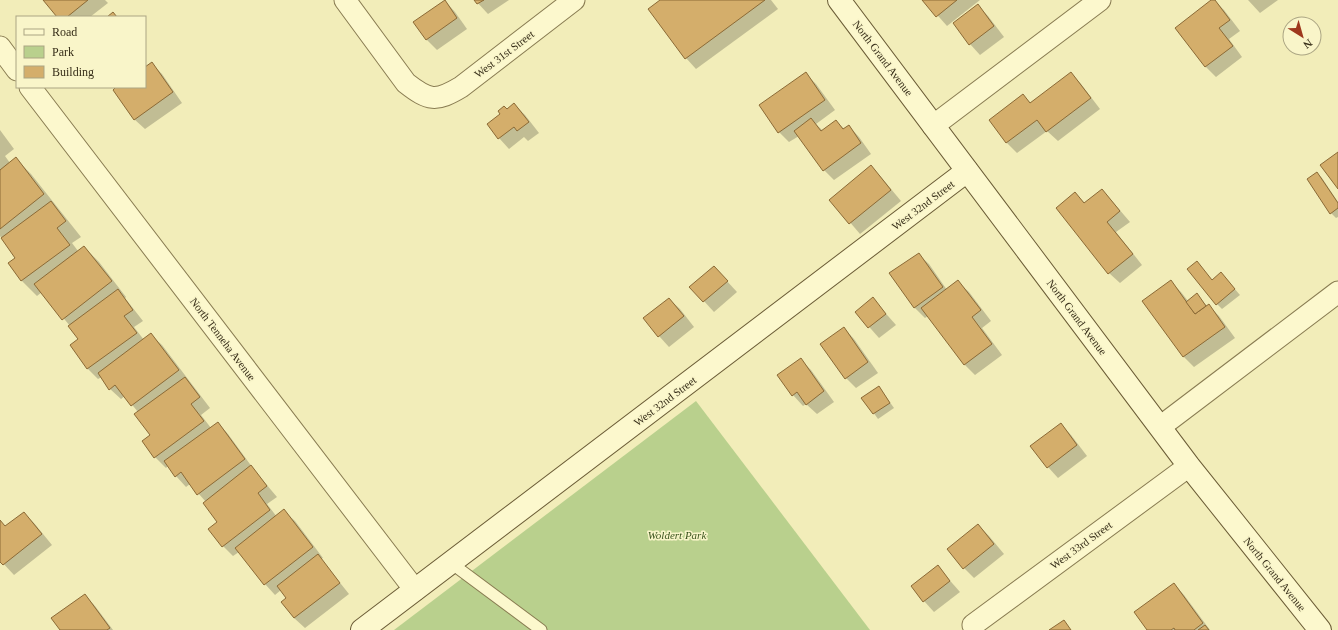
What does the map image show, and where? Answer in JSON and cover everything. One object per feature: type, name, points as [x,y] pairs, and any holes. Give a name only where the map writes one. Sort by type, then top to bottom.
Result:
[{"type":"street","name":"West 31st Street","points":[[345,0],[406,83],[418,92],[430,98],[448,95],[461,87],[574,0]]},
{"type":"street","name":"North Grand Avenue","points":[[840,0],[1189,466],[1320,630]]},
{"type":"street","points":[[933,126],[1100,0]]},
{"type":"street","points":[[0,47],[16,69]]},
{"type":"street","name":"North Tenneha Avenue","points":[[31,88],[415,590]]},
{"type":"street","name":"West 32nd Street","points":[[362,630],[967,171]]},
{"type":"street","points":[[1160,427],[1338,292]]},
{"type":"street","name":"West 33rd Street","points":[[973,624],[1189,466]]},
{"type":"lane","points":[[451,563],[541,630]]},
{"type":"green space","name":"Woldert Park","points":[[696,401],[870,630],[394,630]]},
{"type":"building","points":[[43,0],[88,0],[68,16],[56,16]]},
{"type":"building","points":[[445,0],[457,18],[426,40],[413,22]]},
{"type":"building","points":[[474,0],[484,0],[477,4]]},
{"type":"building","points":[[660,0],[765,0],[685,59],[648,9]]},
{"type":"building","points":[[922,0],[957,0],[936,17]]},
{"type":"building","points":[[1211,0],[1215,0],[1230,20],[1219,28],[1233,46],[1205,67],[1175,28]]},
{"type":"building","points":[[978,4],[994,26],[969,45],[953,23]]},
{"type":"building","points":[[113,12],[116,16],[108,16]]},
{"type":"building","points":[[152,62],[173,92],[134,120],[113,90],[115,88],[146,88],[146,66]]},
{"type":"building","points":[[806,72],[825,100],[778,133],[759,105]]},
{"type":"building","points":[[1071,72],[1091,98],[1046,132],[1037,120],[1006,143],[989,120],[1023,94],[1030,103]]},
{"type":"building","points":[[514,103],[529,122],[517,131],[514,127],[498,139],[487,124],[500,114],[498,111],[504,106],[507,109]]},
{"type":"building","points":[[811,118],[821,131],[836,120],[843,129],[849,125],[861,143],[823,171],[794,131]]},
{"type":"building","points":[[1338,152],[1338,189],[1320,165]]},
{"type":"building","points":[[16,157],[44,194],[0,229],[0,170]]},
{"type":"building","points":[[871,165],[891,190],[849,224],[829,200]]},
{"type":"building","points":[[1317,172],[1338,203],[1338,208],[1330,214],[1307,179]]},
{"type":"building","points":[[1102,189],[1120,211],[1107,222],[1133,254],[1108,274],[1056,208],[1075,192],[1084,203]]},
{"type":"building","points":[[51,201],[66,221],[57,228],[70,245],[21,281],[8,263],[15,258],[1,238]]},
{"type":"building","points":[[84,246],[112,281],[62,320],[34,284]]},
{"type":"building","points":[[919,253],[943,287],[914,308],[889,273]]},
{"type":"building","points":[[1197,261],[1212,280],[1221,272],[1235,289],[1216,305],[1187,269]]},
{"type":"building","points":[[714,266],[728,281],[703,302],[689,287]]},
{"type":"building","points":[[958,280],[981,310],[972,317],[992,344],[964,365],[921,308]]},
{"type":"building","points":[[1171,280],[1195,314],[1209,304],[1225,327],[1183,357],[1142,301]]},
{"type":"building","points":[[118,289],[133,310],[124,316],[137,333],[87,369],[70,345],[78,339],[68,326]]},
{"type":"building","points":[[1197,293],[1206,306],[1195,314],[1186,302]]},
{"type":"building","points":[[873,297],[886,314],[868,328],[855,312]]},
{"type":"building","points":[[669,298],[684,316],[658,337],[643,318]]},
{"type":"building","points":[[844,327],[868,362],[845,379],[820,344]]},
{"type":"building","points":[[151,333],[179,370],[131,406],[115,385],[109,390],[98,373]]},
{"type":"building","points":[[801,358],[824,391],[806,405],[797,392],[792,396],[777,375]]},
{"type":"building","points":[[185,377],[200,397],[191,404],[204,421],[154,458],[142,441],[150,435],[134,414]]},
{"type":"building","points":[[879,386],[890,403],[873,414],[861,398]]},
{"type":"building","points":[[218,422],[245,459],[197,495],[181,472],[175,477],[164,461]]},
{"type":"building","points":[[1061,423],[1077,445],[1047,468],[1030,446]]},
{"type":"building","points":[[251,465],[267,486],[258,493],[270,510],[222,547],[208,529],[217,522],[203,503]]},
{"type":"building","points":[[284,509],[313,547],[264,585],[235,548]]},
{"type":"building","points":[[24,512],[42,534],[3,565],[0,562],[0,520],[5,526]]},
{"type":"building","points":[[978,524],[994,544],[963,569],[947,549]]},
{"type":"building","points":[[318,554],[340,583],[294,618],[281,602],[286,598],[277,586]]},
{"type":"building","points":[[938,565],[950,581],[923,602],[911,586]]},
{"type":"building","points":[[1174,583],[1203,623],[1194,630],[1175,630],[1174,628],[1171,630],[1147,630],[1134,612]]},
{"type":"building","points":[[85,594],[110,628],[107,630],[60,630],[51,618]]},
{"type":"building","points":[[1064,620],[1071,630],[1049,630]]},
{"type":"building","points":[[1205,625],[1209,630],[1198,630]]}]
